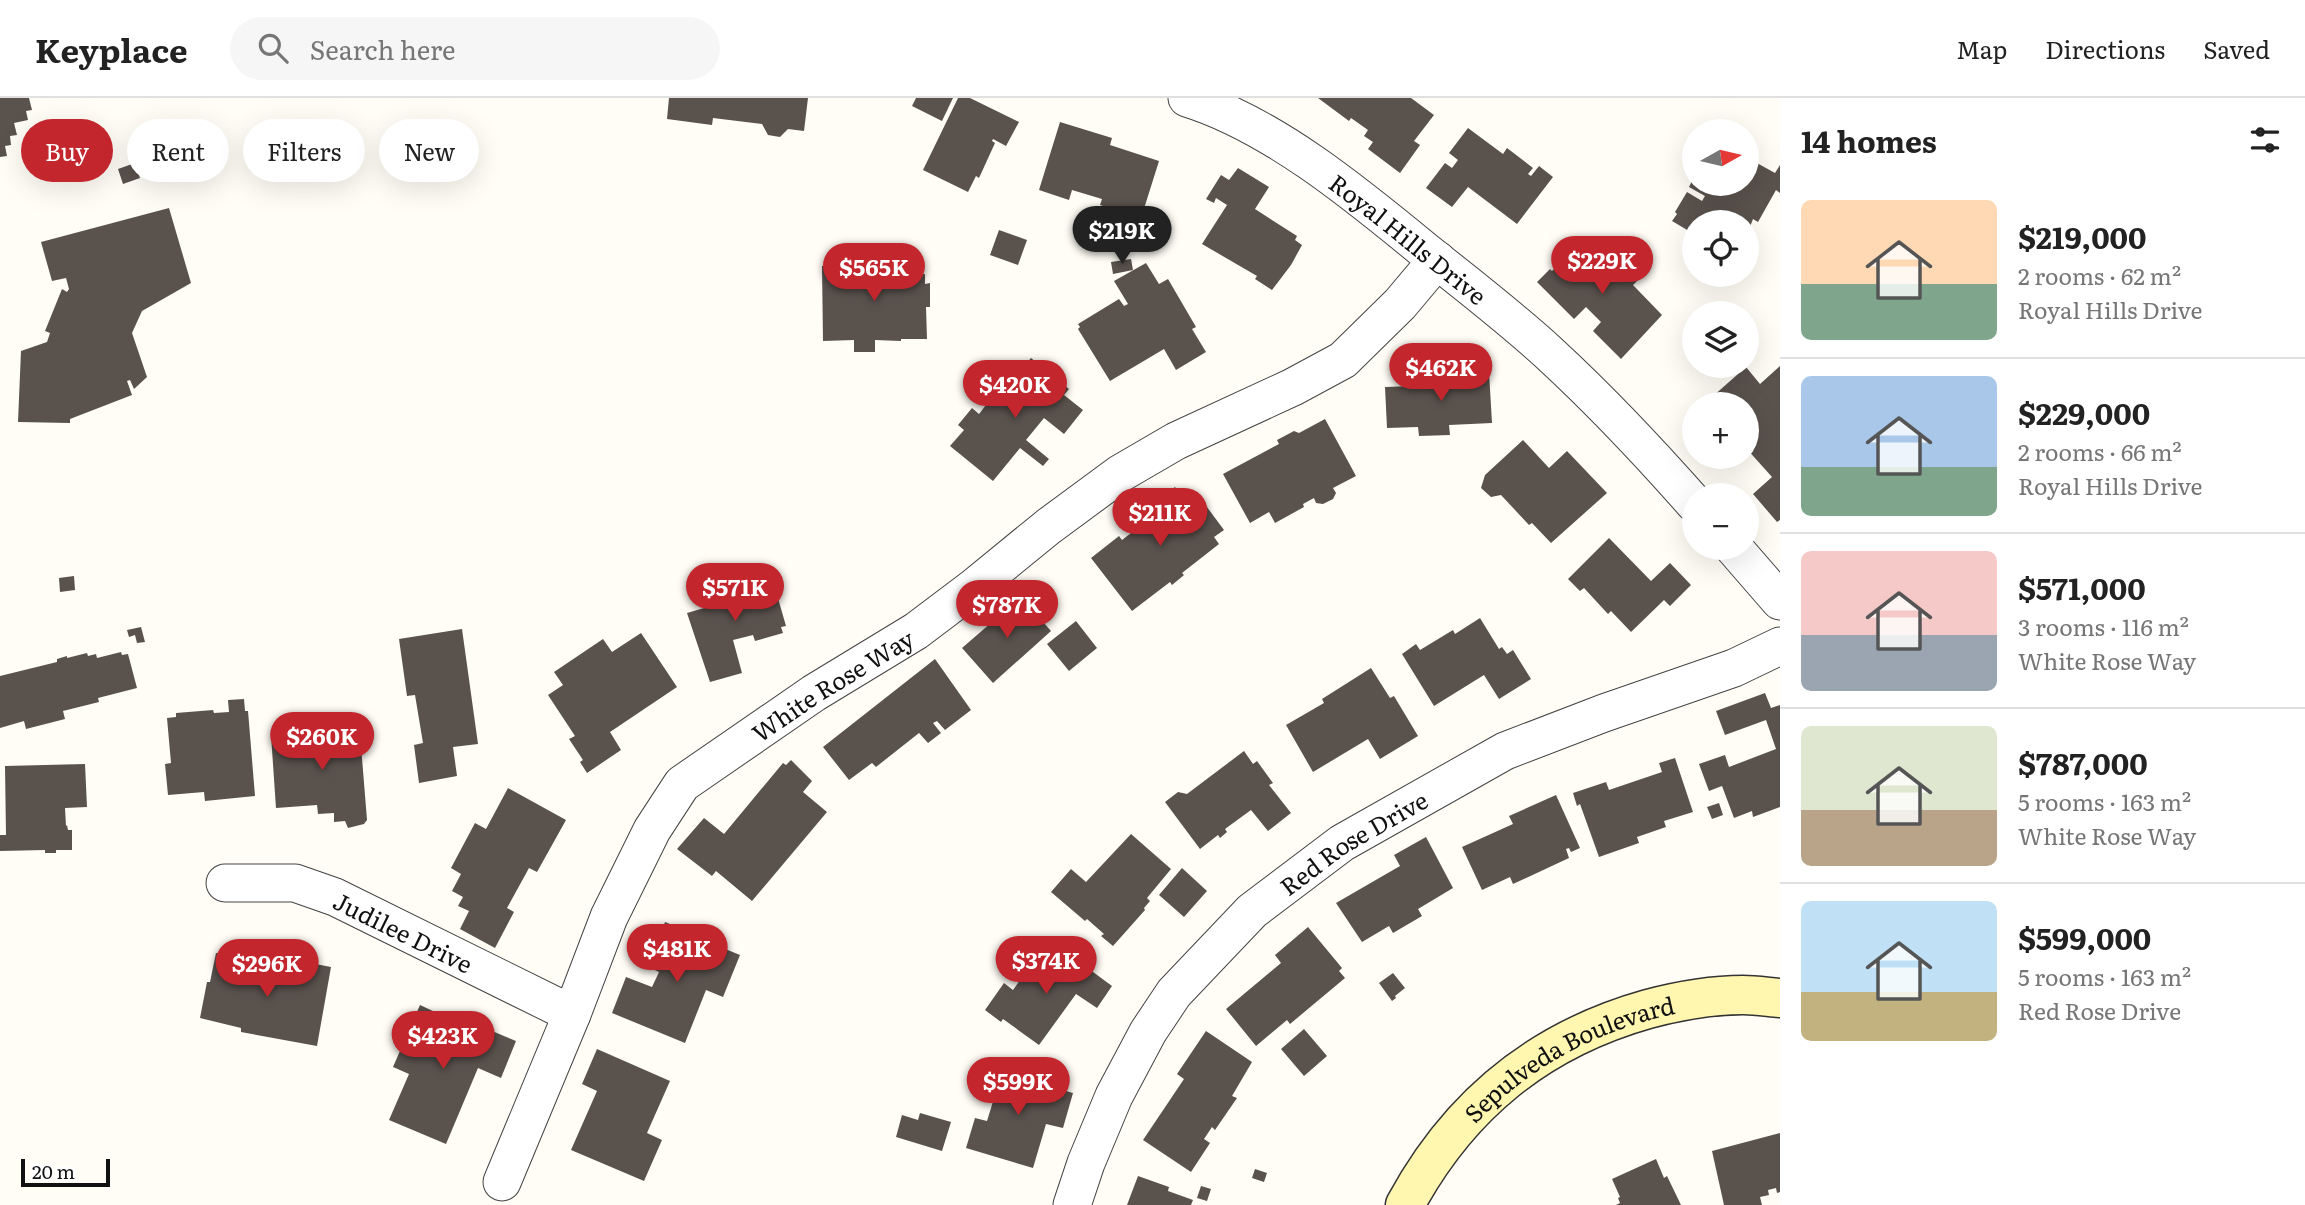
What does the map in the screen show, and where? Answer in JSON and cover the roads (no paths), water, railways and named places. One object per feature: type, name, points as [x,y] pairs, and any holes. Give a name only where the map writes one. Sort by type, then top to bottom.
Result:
[{"type":"main road","name":"Sepulveda Boulevard","points":[[1405,1205],[1421,1175],[1455,1129],[1499,1086],[1544,1052],[1588,1029],[1681,1000],[1742,995],[1780,998]]},
{"type":"street","name":"Royal Hills Drive","points":[[1186,98],[1245,122],[1372,207],[1548,352],[1639,440],[1682,489]]},
{"type":"street","name":"White Rose Way","points":[[502,1182],[609,917],[652,830],[682,784],[814,693],[916,631],[1121,473],[1176,442],[1293,387],[1343,360],[1400,304],[1437,260]]},
{"type":"street","points":[[1744,560],[1780,601]]},
{"type":"street","name":"Red Rose Drive","points":[[1072,1205],[1114,1096],[1147,1032],[1174,993],[1252,911],[1342,843],[1505,751],[1734,668],[1780,646]]},
{"type":"street","name":"Judilee Drive","points":[[225,883],[295,883],[335,897],[572,1014]]}]
